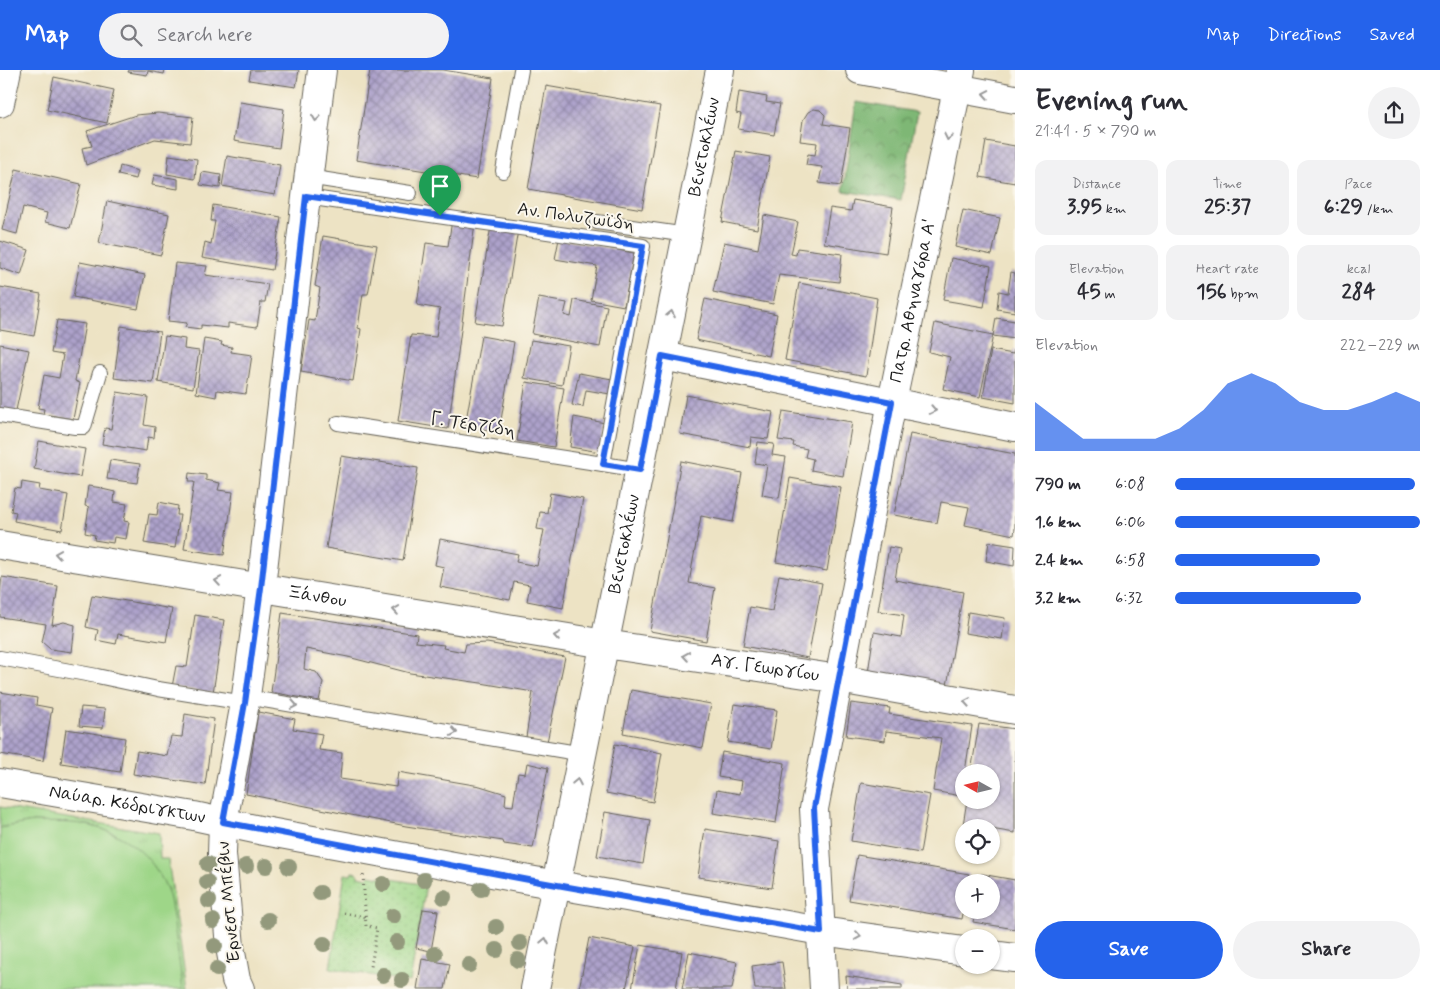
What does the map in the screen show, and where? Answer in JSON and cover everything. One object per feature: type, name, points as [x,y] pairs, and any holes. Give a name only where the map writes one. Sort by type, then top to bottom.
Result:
[{"type":"street","points":[[0,103],[7,70]]},
{"type":"street","name":"Έρνεστ Μπέβιν","points":[[240,989],[236,980],[230,947],[222,854],[223,822],[246,700],[261,588],[322,70]]},
{"type":"street","name":"Βενετοκλέων","points":[[535,989],[720,70]]},
{"type":"street","points":[[860,70],[959,79],[1015,99]]},
{"type":"street","name":"Πατρ. Αθηναγόρα Α'","points":[[824,989],[814,808],[892,402],[959,79]]},
{"type":"street","points":[[662,356],[1015,427]]},
{"type":"street","name":"Ξάνθου","points":[[0,545],[605,644]]},
{"type":"street","name":"Αγ. Γεωργίου","points":[[605,644],[839,679],[1015,710]]},
{"type":"street","name":"Ναύαρ. Κόδριγκτων","points":[[0,783],[821,932],[955,950]]},
{"type":"street","points":[[1000,956],[1015,958]]},
{"type":"lane","points":[[503,171],[521,70]]},
{"type":"lane","points":[[307,187],[410,193]]},
{"type":"lane","name":"Αν. Πολυζωϊδη","points":[[307,187],[643,246],[603,464]]},
{"type":"lane","points":[[597,222],[687,235]]},
{"type":"lane","points":[[0,416],[84,427],[100,372]]},
{"type":"lane","name":"Γ. Τερζίδη","points":[[338,423],[603,464]]},
{"type":"lane","points":[[603,464],[640,470]]},
{"type":"lane","points":[[0,658],[158,689],[246,700],[583,754]]},
{"type":"path","points":[[364,877],[366,926],[377,928],[371,967]]},
{"type":"path","points":[[344,913],[365,916]]},
{"type":"green space","points":[[856,102],[917,112],[901,200],[843,191]]},
{"type":"green space","points":[[0,807],[159,833],[160,859],[168,859],[187,989],[183,989],[171,905],[166,888],[157,871],[145,857],[116,834],[89,825],[33,822],[0,828]]},
{"type":"green space","points":[[33,822],[77,823],[91,826],[115,834],[145,855],[160,875],[169,896],[183,989],[0,989],[0,828]]},
{"type":"green space","points":[[352,872],[358,873],[358,876],[368,878],[369,875],[426,885],[410,982],[330,968],[345,874],[351,875]]},
{"type":"building","points":[[129,70],[165,70],[164,74],[148,71],[147,75],[128,72]]},
{"type":"building","points":[[251,70],[299,70],[296,87],[249,80]]},
{"type":"building","points":[[370,70],[443,70],[493,78],[477,179],[356,160]]},
{"type":"building","points":[[54,77],[114,90],[107,123],[47,110]]},
{"type":"building","points":[[546,86],[660,106],[642,209],[528,189]]},
{"type":"building","points":[[739,92],[767,97],[766,102],[780,104],[774,135],[738,129],[741,114],[736,113]]},
{"type":"building","points":[[240,102],[284,109],[279,148],[234,141]]},
{"type":"building","points":[[814,109],[820,110],[825,115],[823,124],[850,128],[841,186],[819,183],[822,167],[806,165],[808,154],[815,155],[817,143],[800,141],[803,120],[808,112]]},
{"type":"building","points":[[158,113],[193,117],[190,143],[155,139],[86,165],[82,148],[92,146],[87,131],[136,115]]},
{"type":"building","points":[[986,141],[1015,146],[1015,183],[980,177]]},
{"type":"building","points":[[736,151],[770,157],[757,229],[722,222]]},
{"type":"building","points":[[169,155],[197,159],[195,179],[167,174]]},
{"type":"building","points":[[227,156],[280,165],[275,195],[222,186]]},
{"type":"building","points":[[120,166],[138,171],[136,179],[118,175]]},
{"type":"building","points":[[16,169],[81,184],[70,228],[45,222],[47,213],[23,207],[17,234],[2,230]]},
{"type":"building","points":[[202,172],[221,175],[220,188],[200,185]]},
{"type":"building","points":[[154,175],[178,179],[178,189],[152,185]]},
{"type":"building","points":[[853,200],[893,207],[886,253],[824,243],[830,208],[851,211]]},
{"type":"building","points":[[107,201],[169,214],[161,255],[99,243]]},
{"type":"building","points":[[213,205],[281,217],[272,270],[202,258],[205,242],[211,244],[215,221],[211,221]]},
{"type":"building","points":[[963,210],[1000,218],[992,255],[955,247]]},
{"type":"building","points":[[764,215],[798,222],[791,254],[796,255],[797,248],[842,254],[839,282],[779,275],[773,304],[713,292],[724,242],[758,249]]},
{"type":"building","points":[[452,220],[475,223],[448,429],[398,421],[411,335],[436,337],[440,309],[417,305],[426,243],[448,246]]},
{"type":"building","points":[[491,226],[518,230],[502,326],[475,322]]},
{"type":"building","points":[[323,236],[377,245],[368,294],[363,294],[358,328],[361,329],[353,381],[301,372],[309,320],[315,321],[320,288],[315,286]]},
{"type":"building","points":[[559,239],[634,253],[624,306],[591,300],[597,266],[555,259]]},
{"type":"building","points":[[0,241],[29,250],[21,275],[0,268]]},
{"type":"building","points":[[951,258],[991,266],[984,307],[943,300]]},
{"type":"building","points":[[80,262],[145,275],[138,309],[73,297]]},
{"type":"building","points":[[175,263],[207,266],[205,275],[268,284],[265,302],[261,302],[257,327],[228,323],[228,328],[201,325],[201,329],[185,327],[187,323],[168,321]]},
{"type":"building","points":[[1011,272],[1015,273],[1015,312],[997,309],[999,291],[1008,293]]},
{"type":"building","points":[[799,283],[877,298],[866,376],[785,360]]},
{"type":"building","points":[[0,287],[41,294],[34,336],[0,330]]},
{"type":"building","points":[[539,298],[567,303],[564,315],[571,317],[574,300],[607,306],[600,347],[532,334]]},
{"type":"building","points":[[705,299],[777,314],[769,356],[696,340]]},
{"type":"building","points":[[996,318],[1015,321],[1015,339],[993,336]]},
{"type":"building","points":[[57,320],[85,324],[75,381],[80,383],[73,419],[43,414],[44,409],[38,408],[44,375],[59,378],[63,355],[51,353]]},
{"type":"building","points":[[935,323],[993,335],[980,397],[943,389],[950,357],[929,352]]},
{"type":"building","points":[[121,326],[160,332],[153,383],[114,378]]},
{"type":"building","points":[[165,336],[185,339],[184,349],[199,351],[193,388],[158,382]]},
{"type":"building","points":[[481,336],[514,342],[499,432],[465,426]]},
{"type":"building","points":[[204,339],[222,342],[221,345],[232,347],[231,352],[252,355],[246,394],[217,390],[216,397],[196,393]]},
{"type":"building","points":[[531,340],[569,346],[562,385],[524,378]]},
{"type":"building","points":[[0,344],[29,350],[15,415],[0,412]]},
{"type":"building","points":[[1014,349],[1015,403],[983,397],[991,350],[1013,354]]},
{"type":"building","points":[[579,373],[612,379],[610,394],[586,390],[583,407],[572,405]]},
{"type":"building","points":[[526,382],[564,388],[554,447],[517,441]]},
{"type":"building","points":[[117,392],[148,397],[144,425],[155,427],[154,438],[148,437],[146,451],[102,444],[105,428],[111,429]]},
{"type":"building","points":[[686,395],[773,412],[768,439],[751,437],[750,447],[680,434]]},
{"type":"building","points":[[783,411],[852,422],[843,476],[811,470],[813,459],[805,457],[807,449],[793,446],[794,442],[778,440]]},
{"type":"building","points":[[574,417],[605,423],[600,452],[570,447]]},
{"type":"building","points":[[910,434],[1015,454],[1014,535],[965,525],[969,507],[941,502],[937,523],[894,515]]},
{"type":"building","points":[[39,441],[85,449],[80,477],[34,469]]},
{"type":"building","points":[[758,442],[774,444],[772,455],[786,457],[779,498],[762,495],[767,465],[755,463]]},
{"type":"building","points":[[341,456],[418,468],[403,561],[326,548]]},
{"type":"building","points":[[110,460],[140,464],[137,483],[107,479]]},
{"type":"building","points":[[681,461],[742,473],[733,522],[701,516],[689,583],[715,588],[706,641],[650,631]]},
{"type":"building","points":[[189,473],[206,475],[206,480],[220,483],[218,490],[233,492],[224,555],[184,549],[194,482],[188,482]]},
{"type":"building","points":[[790,478],[841,487],[827,571],[776,562]]},
{"type":"building","points":[[22,482],[40,485],[39,490],[68,495],[62,530],[14,521],[16,512],[11,511],[15,488],[21,489]]},
{"type":"building","points":[[88,486],[115,492],[114,502],[127,504],[124,521],[129,522],[126,539],[114,537],[113,543],[94,540],[95,535],[85,533],[89,507],[85,506]]},
{"type":"building","points":[[550,493],[583,499],[563,608],[527,601],[530,585],[514,582],[510,600],[440,587],[444,567],[435,565],[440,539],[518,554],[516,562],[537,566],[544,530],[537,529],[540,512],[547,513]]},
{"type":"building","points":[[159,502],[178,506],[177,515],[180,515],[175,548],[144,543],[149,514],[157,515]]},
{"type":"building","points":[[989,542],[1015,546],[1014,566],[986,561]]},
{"type":"building","points":[[889,547],[900,549],[895,580],[963,592],[947,686],[868,673],[874,632],[901,637],[904,615],[878,611]]},
{"type":"building","points":[[779,575],[822,583],[808,658],[743,646],[750,607],[772,611]]},
{"type":"building","points":[[2,577],[58,586],[52,625],[64,622],[75,625],[72,652],[50,649],[42,642],[46,624],[0,617]]},
{"type":"building","points":[[92,595],[172,609],[166,642],[118,634],[116,644],[96,640],[98,630],[86,627]]},
{"type":"building","points":[[968,612],[1005,618],[1002,639],[965,633]]},
{"type":"building","points":[[282,613],[417,634],[416,642],[444,645],[443,648],[464,652],[466,644],[487,643],[565,657],[547,742],[526,737],[533,692],[410,673],[348,657],[306,649],[304,669],[316,672],[323,682],[319,701],[271,692]]},
{"type":"building","points":[[195,615],[224,620],[213,693],[172,687],[176,666],[187,667]]},
{"type":"building","points":[[631,690],[711,704],[703,748],[623,733]]},
{"type":"building","points":[[0,692],[37,698],[36,705],[52,708],[43,761],[0,754]]},
{"type":"building","points":[[851,703],[890,708],[889,714],[972,726],[966,764],[955,764],[955,795],[933,791],[941,738],[886,731],[885,741],[846,736]]},
{"type":"building","points":[[734,704],[777,710],[771,749],[728,742]]},
{"type":"building","points":[[81,707],[105,709],[103,728],[79,726]]},
{"type":"building","points":[[258,712],[295,719],[293,729],[322,734],[319,750],[342,753],[340,779],[396,787],[398,772],[480,786],[506,794],[505,805],[513,806],[518,773],[525,774],[527,763],[548,768],[533,848],[504,844],[503,841],[406,826],[246,794]]},
{"type":"building","points":[[185,714],[214,719],[205,785],[133,774],[137,751],[167,756],[171,736],[182,737]]},
{"type":"building","points":[[979,724],[1015,729],[1015,833],[1000,830],[1000,819],[964,819],[966,809],[1000,809],[1000,764],[972,764]]},
{"type":"building","points":[[66,729],[125,738],[120,772],[61,763]]},
{"type":"building","points":[[615,744],[662,753],[653,802],[606,793]]},
{"type":"building","points":[[722,752],[785,763],[776,823],[713,813],[717,790],[740,794],[742,781],[718,777]]},
{"type":"building","points":[[861,783],[930,795],[920,853],[851,841]]},
{"type":"building","points":[[605,812],[650,820],[643,864],[597,856]]},
{"type":"building","points":[[705,829],[779,841],[772,888],[698,877]]},
{"type":"building","points":[[857,855],[969,874],[955,874],[955,918],[849,900]]},
{"type":"building","points":[[1000,877],[1015,880],[1015,929],[973,922],[974,919],[1000,919]]},
{"type":"building","points":[[423,909],[438,911],[431,951],[416,948]]},
{"type":"building","points":[[589,938],[635,947],[626,989],[579,989]]},
{"type":"building","points":[[640,945],[682,952],[676,989],[632,989]]},
{"type":"building","points":[[689,952],[737,962],[732,989],[682,989]]},
{"type":"building","points":[[422,959],[450,964],[445,989],[417,989]]},
{"type":"building","points":[[782,962],[786,989],[755,989],[752,966]]},
{"type":"building","points":[[846,976],[902,985],[902,989],[847,989]]},
{"type":"route","points":[[306,196],[440,216],[643,246],[603,464],[640,470],[662,356],[892,402],[814,808],[821,932],[529,880],[223,822],[245,703],[261,588],[306,196]]}]
